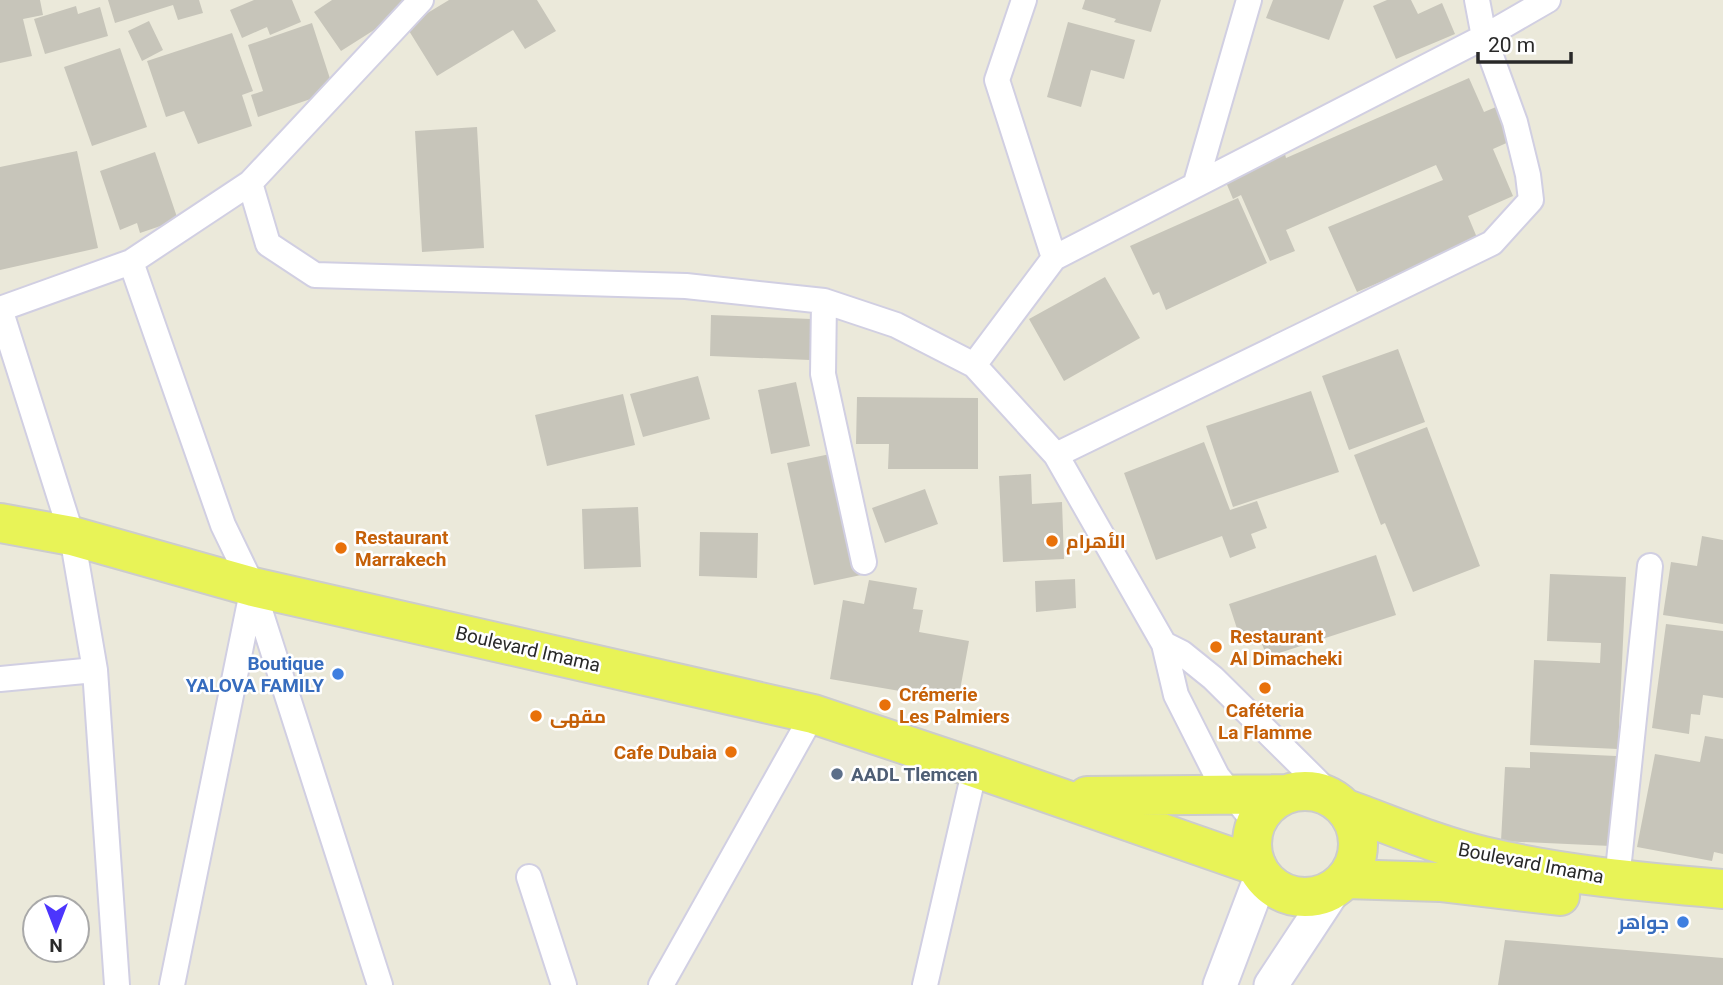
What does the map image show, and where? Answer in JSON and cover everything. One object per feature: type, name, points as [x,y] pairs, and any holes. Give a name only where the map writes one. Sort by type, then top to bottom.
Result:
[{"type":"main road","name":"Boulevard Imama","points":[[0,523],[72,536],[253,587],[813,714],[975,768],[1259,870]]},
{"type":"main road","points":[[1271,985],[1354,866],[1358,836],[1354,821],[1340,803],[1318,792],[1286,794],[1263,811],[1244,810],[1252,852],[1259,870],[1271,885],[1296,896],[1323,894],[1340,884]]},
{"type":"main road","name":"Boulevard Imama","points":[[1050,795],[1244,810]]},
{"type":"main road","name":"Boulevard Imama","points":[[1340,803],[1416,835],[1481,856],[1617,880],[1723,889]]},
{"type":"main road","points":[[1220,985],[1259,870]]},
{"type":"main road","name":"Boulevard Imama","points":[[1340,884],[1440,882],[1723,915]]},
{"type":"street","points":[[117,985],[95,670],[72,536],[0,309],[131,262],[250,183],[421,0]]},
{"type":"street","points":[[1024,0],[997,80],[1054,258]]},
{"type":"street","points":[[1196,183],[1249,0]]},
{"type":"street","points":[[1056,455],[1492,243],[1531,201],[1528,175],[1515,122],[1484,37],[1476,0]]},
{"type":"street","points":[[974,365],[1054,258],[1484,37],[1548,0]]},
{"type":"street","points":[[250,183],[268,244],[315,275],[686,286],[824,301],[895,325],[974,365],[1056,455],[1164,644],[1176,695],[1217,776],[1244,810]]},
{"type":"street","points":[[131,262],[223,525],[253,587],[380,985]]},
{"type":"street","points":[[824,301],[823,374],[864,562]]},
{"type":"street","points":[[1617,880],[1650,566]]},
{"type":"street","points":[[172,985],[253,587]]},
{"type":"street","points":[[1164,644],[1182,653],[1213,678],[1340,803]]},
{"type":"street","points":[[0,679],[95,670]]},
{"type":"street","points":[[663,985],[813,714]]},
{"type":"street","points":[[925,985],[975,768]]},
{"type":"street","points":[[529,877],[564,985]]},
{"type":"building","points":[[0,0],[40,0],[43,15],[23,19],[32,56],[0,63]]},
{"type":"building","points":[[108,0],[199,0],[203,13],[178,20],[173,5],[115,23]]},
{"type":"building","points":[[254,0],[292,0],[301,22],[270,35],[267,27],[242,38],[230,10]]},
{"type":"building","points":[[332,0],[408,0],[412,6],[341,51],[314,12]]},
{"type":"building","points":[[449,0],[537,0],[556,31],[525,49],[513,30],[437,76],[406,26]]},
{"type":"building","points":[[1085,0],[1161,0],[1151,32],[1114,22],[1116,19],[1082,9]]},
{"type":"building","points":[[1273,0],[1344,0],[1329,40],[1266,18]]},
{"type":"building","points":[[1387,0],[1411,0],[1418,14],[1442,3],[1455,34],[1396,59],[1373,6]]},
{"type":"building","points":[[76,6],[78,14],[100,7],[108,36],[45,54],[34,19]]},
{"type":"building","points":[[149,21],[163,50],[142,61],[128,31]]},
{"type":"building","points":[[1068,22],[1135,40],[1124,79],[1091,70],[1081,107],[1047,97]]},
{"type":"building","points":[[312,23],[334,91],[258,117],[251,95],[263,91],[248,45]]},
{"type":"building","points":[[232,33],[253,91],[242,95],[252,126],[198,144],[184,111],[166,117],[147,61]]},
{"type":"building","points":[[120,48],[147,127],[92,146],[64,67]]},
{"type":"building","points":[[1469,78],[1484,112],[1496,107],[1511,141],[1493,149],[1513,196],[1468,216],[1478,240],[1357,292],[1328,227],[1443,180],[1436,165],[1286,230],[1295,251],[1270,261],[1241,195],[1233,199],[1225,180],[1285,154],[1286,158]]},
{"type":"building","points":[[477,127],[484,248],[422,252],[415,131]]},
{"type":"building","points":[[77,151],[98,248],[0,270],[0,167]]},
{"type":"building","points":[[155,152],[178,220],[140,233],[137,223],[120,230],[100,171]]},
{"type":"building","points":[[1238,198],[1267,263],[1166,310],[1159,292],[1153,295],[1130,246]]},
{"type":"building","points":[[1105,277],[1140,338],[1064,381],[1029,319]]},
{"type":"building","points":[[711,315],[811,319],[810,360],[710,356]]},
{"type":"building","points":[[1398,349],[1425,422],[1349,450],[1322,376]]},
{"type":"building","points":[[698,376],[710,419],[643,437],[630,394]]},
{"type":"building","points":[[796,382],[810,446],[771,454],[758,390]]},
{"type":"building","points":[[1311,391],[1339,472],[1233,507],[1206,426]]},
{"type":"building","points":[[623,394],[635,445],[547,466],[535,415]]},
{"type":"building","points":[[857,397],[978,398],[978,469],[888,469],[889,444],[856,444]]},
{"type":"building","points":[[1427,427],[1480,566],[1413,592],[1385,523],[1381,525],[1354,455]]},
{"type":"building","points":[[1204,442],[1230,510],[1257,501],[1267,528],[1251,534],[1256,548],[1230,558],[1222,536],[1156,560],[1124,473]]},
{"type":"building","points":[[835,453],[861,575],[814,585],[787,463]]},
{"type":"building","points":[[1031,474],[1032,504],[1062,502],[1064,559],[1003,562],[999,476]]},
{"type":"building","points":[[925,489],[938,524],[885,543],[872,508]]},
{"type":"building","points":[[638,507],[641,567],[584,569],[582,509]]},
{"type":"building","points":[[700,532],[758,533],[757,578],[699,576]]},
{"type":"building","points":[[1702,536],[1723,540],[1723,624],[1663,615],[1671,562],[1697,566]]},
{"type":"building","points":[[1376,555],[1396,615],[1267,657],[1260,639],[1242,644],[1229,604]]},
{"type":"building","points":[[1550,574],[1626,577],[1618,749],[1530,745],[1534,660],[1600,663],[1601,643],[1547,641]]},
{"type":"building","points":[[1075,579],[1076,608],[1036,612],[1035,581]]},
{"type":"building","points":[[869,580],[917,588],[913,609],[923,610],[919,632],[969,641],[958,701],[830,679],[843,600],[864,604]]},
{"type":"building","points":[[1666,624],[1723,631],[1723,698],[1703,695],[1700,715],[1691,714],[1689,734],[1652,728]]},
{"type":"building","points":[[1705,736],[1723,739],[1723,854],[1714,852],[1712,861],[1637,847],[1655,754],[1700,762]]},
{"type":"building","points":[[1530,752],[1616,756],[1611,846],[1501,841],[1505,767],[1530,768]]},
{"type":"building","points":[[1505,940],[1723,958],[1723,985],[1498,985]]},
{"type":"place","name":"الأهرام","points":[[1052,541]]},
{"type":"place","name":"Restaurant Marrakech","points":[[341,548]]},
{"type":"place","name":"Restaurant Al Dimacheki","points":[[1216,647]]},
{"type":"place","name":"Boutique YALOVA FAMILY","points":[[338,674]]},
{"type":"place","name":"Caféteria La Flamme","points":[[1265,688]]},
{"type":"place","name":"Crémerie Les Palmiers","points":[[885,705]]},
{"type":"place","name":"مقهى","points":[[536,716]]},
{"type":"place","name":"Cafe Dubaia","points":[[731,752]]},
{"type":"place","name":"AADL Tlemcen","points":[[837,774]]},
{"type":"place","name":"جواهر","points":[[1683,922]]}]
